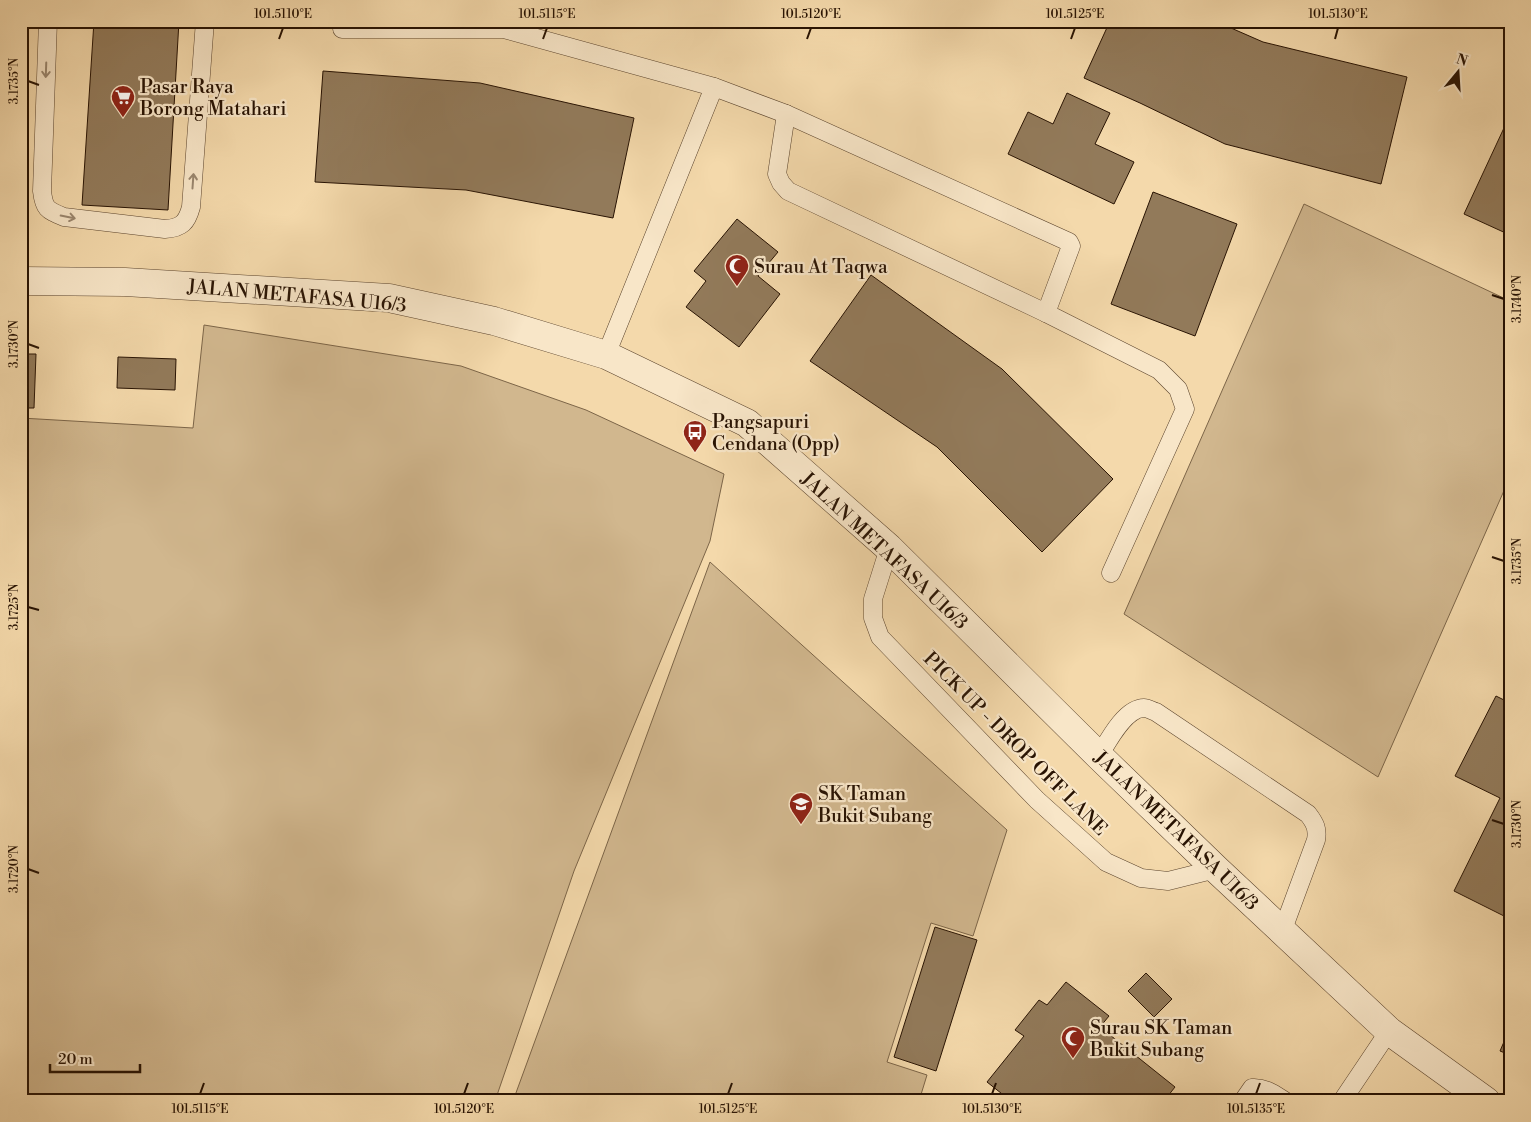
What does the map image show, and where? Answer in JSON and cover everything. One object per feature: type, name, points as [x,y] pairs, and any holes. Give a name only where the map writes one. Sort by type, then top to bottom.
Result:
[{"type":"street","name":"JALAN METAFASA U16/3","points":[[21,281],[125,282],[389,298],[494,321],[606,355],[746,423],[888,548],[1216,869],[1389,1031],[1486,1101]]},
{"type":"lane","points":[[48,21],[43,203],[52,212],[64,217],[165,229],[175,229],[182,224],[188,217],[191,206],[205,21]]},
{"type":"lane","points":[[342,29],[504,25],[714,87],[786,114],[1069,242],[1071,246],[1046,313]]},
{"type":"lane","points":[[606,355],[714,87]]},
{"type":"lane","points":[[786,114],[777,174],[781,183],[788,191],[1046,313],[1159,370],[1178,389],[1185,409],[1111,573]]},
{"type":"lane","name":"PICK UP - DROP OFF LANE","points":[[888,548],[873,599],[873,618],[880,637],[1037,800],[1106,862],[1141,878],[1168,881],[1216,869]]},
{"type":"lane","points":[[1099,756],[1125,718],[1134,710],[1145,708],[1156,712],[1308,814],[1314,821],[1318,831],[1282,932]]},
{"type":"lane","points":[[1342,1101],[1389,1031]]},
{"type":"lane","points":[[1243,1101],[1252,1088],[1260,1087],[1285,1101]]},
{"type":"shaded area","points":[[1304,204],[1510,301],[1510,477],[1378,777],[1124,614]]},
{"type":"shaded area","points":[[204,325],[461,366],[586,410],[724,474],[710,541],[574,871],[495,1101],[30,1101],[21,1098],[21,418],[193,428]]},
{"type":"shaded area","name":"SK Taman Bukit Subang","points":[[710,562],[1007,830],[973,936],[931,923],[887,1062],[927,1075],[919,1101],[513,1101]]},
{"type":"building","points":[[94,21],[179,21],[168,210],[82,205]]},
{"type":"building","points":[[249,21],[283,21],[283,27],[249,25]]},
{"type":"building","points":[[652,21],[670,21],[669,25]]},
{"type":"building","points":[[1110,21],[1215,21],[1263,42],[1407,77],[1381,184],[1225,144],[1084,78]]},
{"type":"building","points":[[323,71],[480,83],[634,118],[613,218],[466,190],[315,182]]},
{"type":"building","points":[[1067,93],[1110,113],[1095,144],[1134,162],[1114,204],[1008,154],[1028,112],[1053,124]]},
{"type":"building","points":[[1510,115],[1510,235],[1464,214]]},
{"type":"building","points":[[1153,192],[1237,224],[1195,336],[1111,304]]},
{"type":"building","name":"Surau At Taqwa","points":[[737,219],[778,252],[758,276],[780,294],[739,347],[686,307],[706,281],[694,271]]},
{"type":"building","points":[[871,275],[1002,369],[1113,479],[1042,552],[937,447],[810,361]]},
{"type":"building","points":[[21,354],[36,354],[34,408],[21,408]]},
{"type":"building","points":[[118,357],[176,359],[175,390],[117,388]]},
{"type":"building","points":[[1496,696],[1510,703],[1510,919],[1454,891],[1500,798],[1455,776]]},
{"type":"building","points":[[935,927],[977,940],[936,1071],[894,1057]]},
{"type":"building","points":[[1146,973],[1172,999],[1154,1017],[1128,991]]},
{"type":"building","name":"Surau SK Taman Bukit Subang","points":[[1066,982],[1109,1016],[1100,1027],[1175,1087],[1164,1101],[1059,1101],[1057,1099],[1056,1101],[1011,1101],[987,1082],[1024,1036],[1015,1030],[1039,1000],[1047,1005]]},
{"type":"building","points":[[1510,1028],[1510,1055],[1500,1051]]},
{"type":"place","name":"Pasar Raya Borong Matahari","points":[[123,118]]},
{"type":"place","name":"Surau At Taqwa","points":[[737,287]]},
{"type":"place","name":"Pangsapuri Cendana (Opp)","points":[[695,453]]},
{"type":"place","name":"SK Taman Bukit Subang","points":[[801,825]]},
{"type":"place","name":"Surau SK Taman Bukit Subang","points":[[1073,1059]]}]
